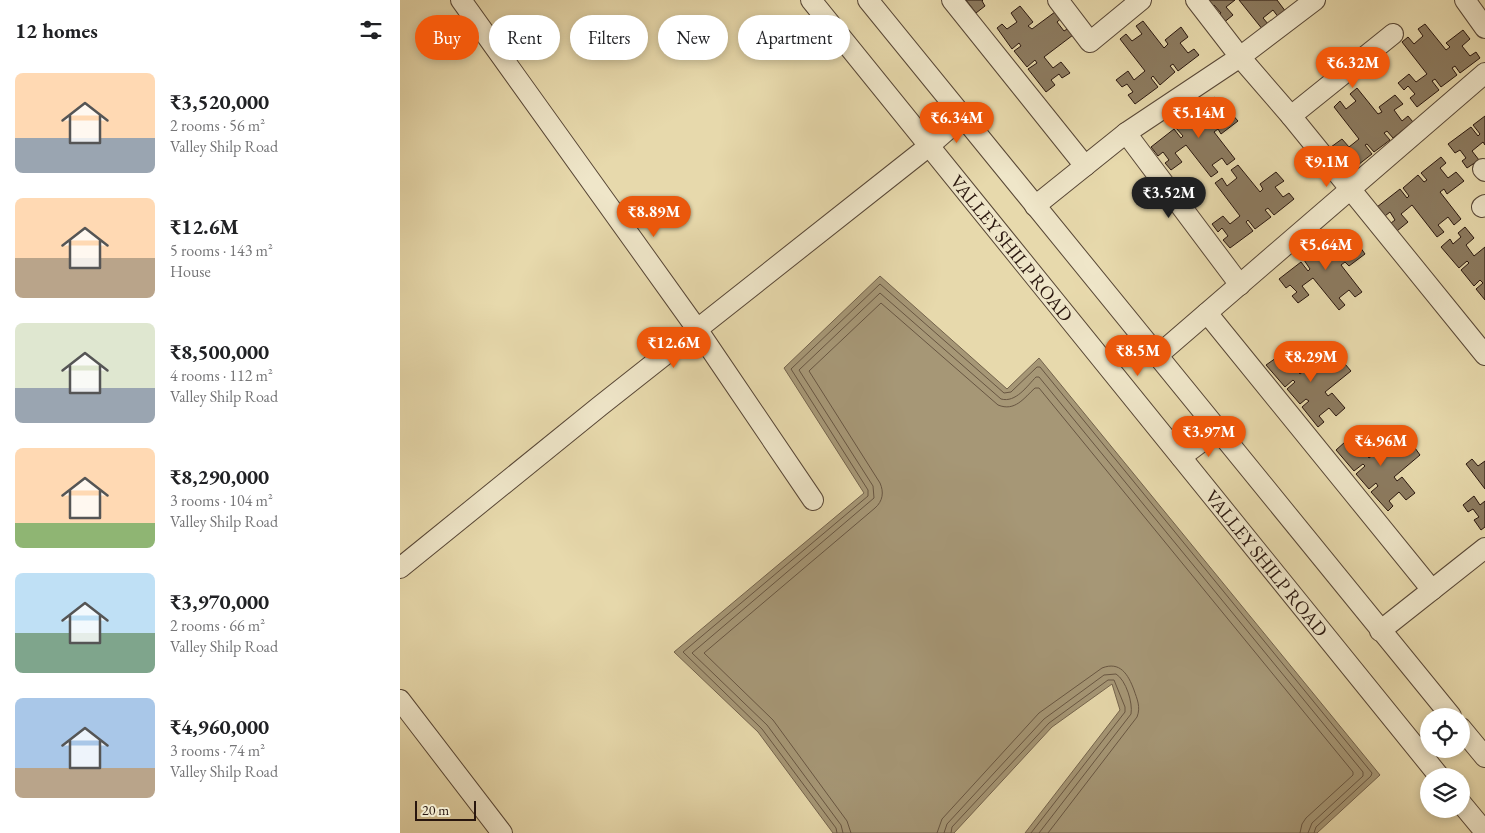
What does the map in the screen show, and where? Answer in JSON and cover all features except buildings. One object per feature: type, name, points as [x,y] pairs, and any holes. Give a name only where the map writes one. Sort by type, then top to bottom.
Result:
[{"type":"street","points":[[461,0],[697,329],[813,500]]},
{"type":"street","name":"VALLEY SHILP ROAD","points":[[811,0],[1433,768]]},
{"type":"street","points":[[868,0],[1380,631],[1445,708]]},
{"type":"street","points":[[952,0],[1085,166]]},
{"type":"street","points":[[1058,0],[1090,42],[1140,0]]},
{"type":"street","points":[[1196,0],[1240,57],[1291,116],[1485,356]]},
{"type":"street","points":[[1035,206],[1126,133],[1240,57],[1315,0]]},
{"type":"street","points":[[1465,0],[1485,28]]},
{"type":"street","points":[[1291,116],[1393,34]]},
{"type":"street","points":[[1157,356],[1485,73]]},
{"type":"street","points":[[400,568],[697,329],[929,146],[962,116]]},
{"type":"street","points":[[1126,133],[1240,285]]},
{"type":"street","points":[[1207,313],[1432,590]]},
{"type":"street","points":[[1181,458],[1217,430]]},
{"type":"street","points":[[1380,631],[1485,548]]},
{"type":"street","points":[[400,700],[502,833]]},
{"type":"street","points":[[1470,739],[1485,757]]},
{"type":"street","points":[[1470,814],[1485,832]]},
{"type":"water","points":[[880,276],[1007,389],[1039,358],[1380,775],[1317,833],[1025,833],[1120,710],[1112,684],[1052,727],[954,833],[833,833],[758,732],[674,652],[864,493],[784,368]]}]
